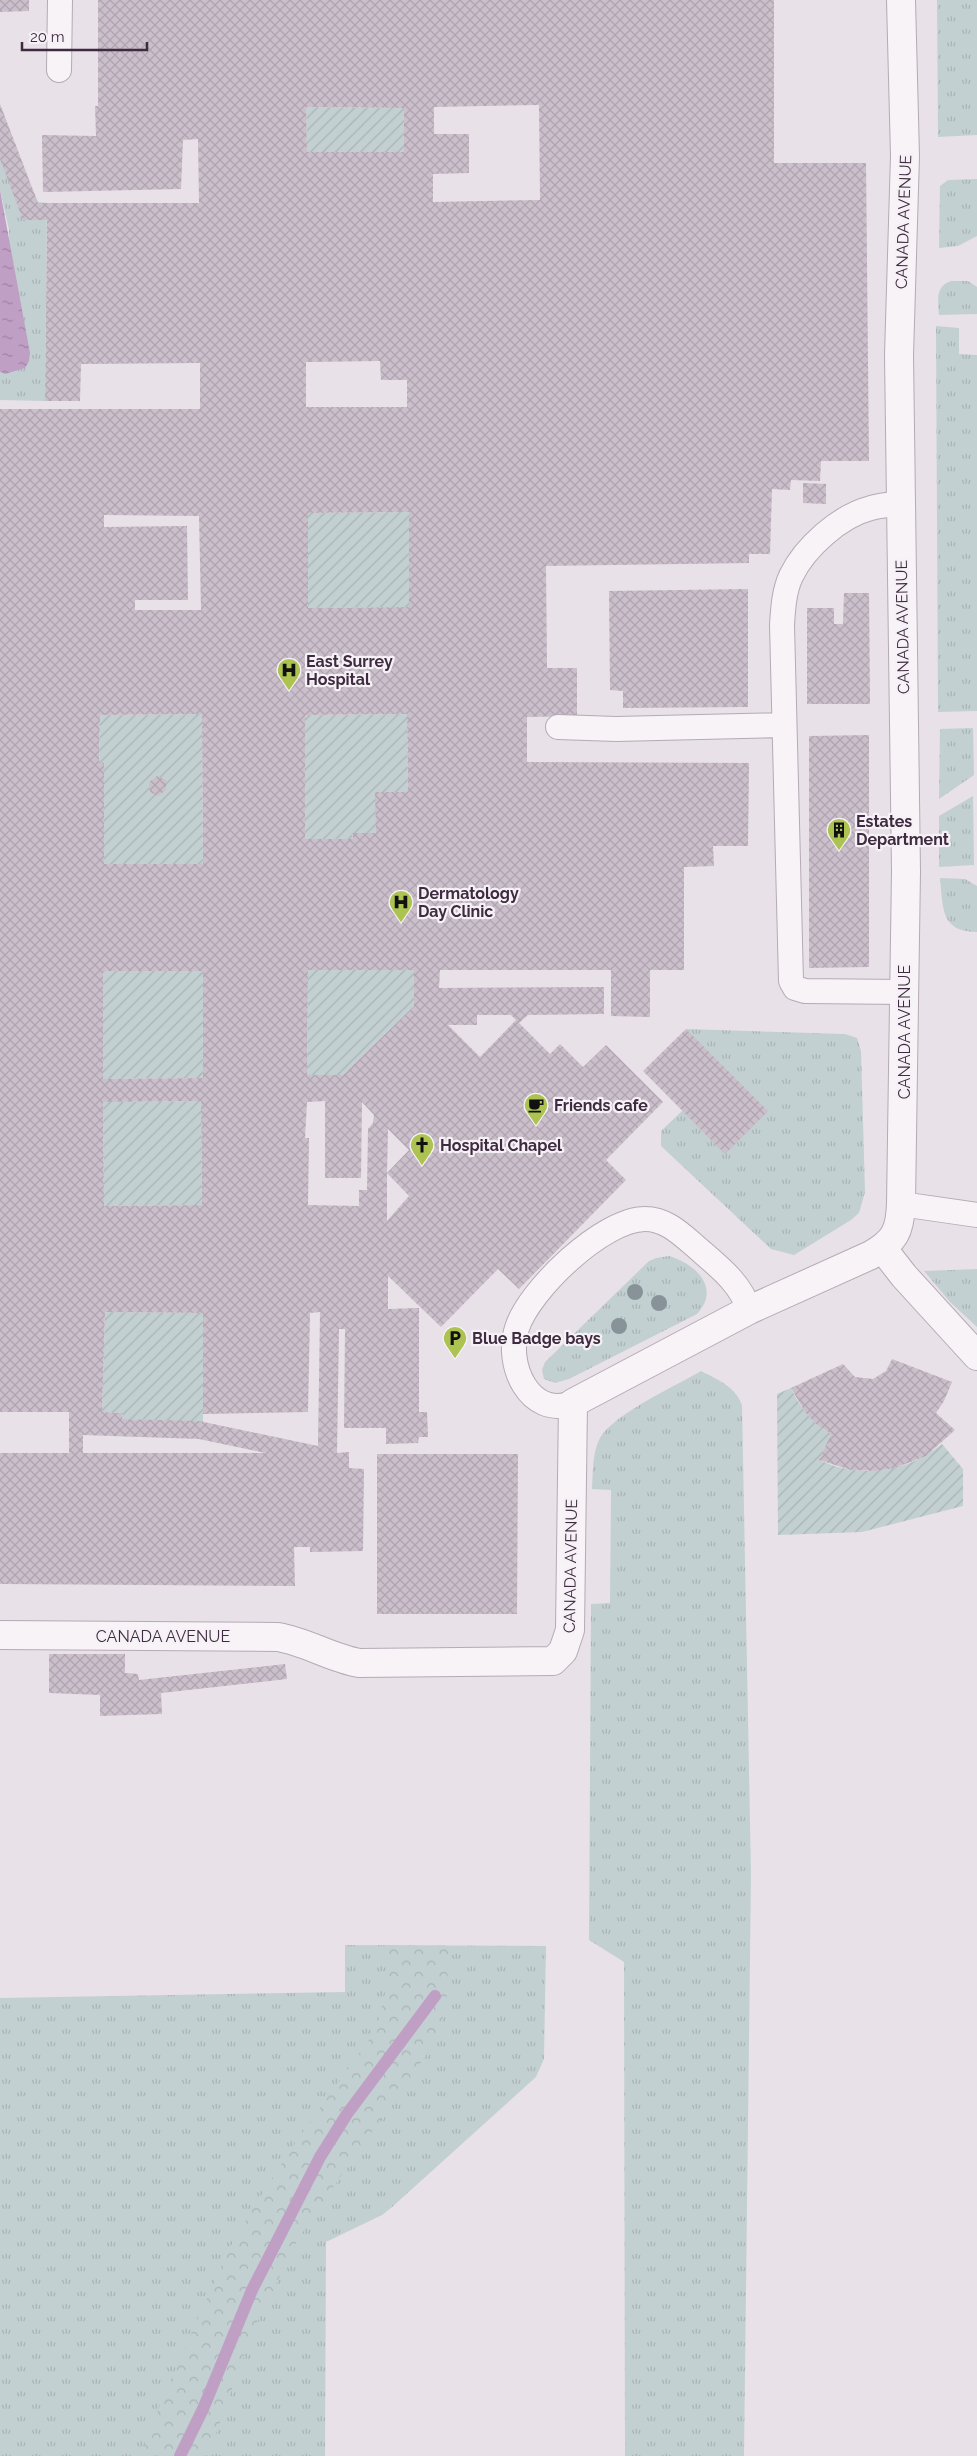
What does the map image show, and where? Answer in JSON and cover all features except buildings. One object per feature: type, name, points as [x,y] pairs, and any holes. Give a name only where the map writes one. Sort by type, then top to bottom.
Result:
[{"type":"street","name":"CANADA AVENUE","points":[[0,1635],[278,1637],[305,1644],[337,1658],[359,1663],[553,1660],[563,1652],[570,1630],[573,1403],[749,1310],[882,1249],[896,1234],[900,1226],[901,1204],[906,872],[900,355],[905,156],[901,0]]},
{"type":"street","points":[[882,1249],[977,1356]]},
{"type":"lane","points":[[60,0],[60,70]]},
{"type":"lane","points":[[901,503],[870,508],[846,519],[810,549],[791,577],[782,616],[783,725],[793,985],[805,991],[904,992]]},
{"type":"lane","points":[[558,728],[616,729],[783,725]]},
{"type":"lane","points":[[901,1204],[977,1215]]},
{"type":"lane","points":[[573,1403],[560,1406],[543,1403],[525,1389],[518,1377],[514,1357],[516,1329],[524,1313],[540,1290],[579,1251],[615,1226],[635,1220],[647,1219],[673,1228],[737,1284],[749,1310]]},
{"type":"green space","points":[[937,0],[977,0],[977,135],[938,137]]},
{"type":"green space","points":[[306,107],[404,108],[404,152],[307,152]]},
{"type":"green space","points":[[0,115],[38,202],[47,203],[45,401],[0,400],[0,372],[5,374],[9,230],[0,190]]},
{"type":"green space","points":[[977,179],[977,236],[958,246],[939,248],[940,186],[948,180]]},
{"type":"green space","points":[[951,281],[968,281],[977,287],[977,314],[939,315],[938,299],[940,290],[942,286]]},
{"type":"green space","points":[[936,326],[959,328],[959,354],[977,355],[977,711],[938,712]]},
{"type":"green space","points":[[409,512],[409,607],[308,608],[308,513]]},
{"type":"green space","points":[[202,714],[203,864],[104,864],[104,763],[99,763],[100,715]]},
{"type":"green space","points":[[407,714],[408,792],[376,793],[376,833],[352,834],[353,839],[305,839],[305,715]]},
{"type":"green space","points":[[973,728],[974,775],[939,799],[940,729]]},
{"type":"green space","points":[[973,796],[974,865],[939,867],[939,816]]},
{"type":"green space","points":[[940,878],[965,879],[977,886],[977,932],[956,928],[950,923],[943,908]]},
{"type":"green space","points":[[308,970],[414,970],[414,1006],[343,1075],[307,1075]]},
{"type":"green space","points":[[103,971],[203,971],[203,1078],[103,1079]]},
{"type":"green space","points":[[686,1029],[845,1034],[857,1038],[861,1051],[865,1192],[859,1213],[851,1220],[794,1255],[771,1249],[661,1146],[661,1131],[682,1111]]},
{"type":"green space","points":[[201,1101],[202,1205],[104,1206],[103,1102]]},
{"type":"green space","points":[[669,1256],[696,1271],[706,1286],[707,1295],[704,1304],[697,1314],[569,1379],[555,1383],[544,1379],[542,1370],[545,1362],[649,1261]]},
{"type":"green space","points":[[977,1269],[977,1327],[950,1302],[924,1271]]},
{"type":"green space","points":[[105,1312],[203,1313],[203,1422],[122,1419],[123,1413],[102,1412]]},
{"type":"green space","points":[[701,1371],[730,1388],[739,1398],[742,1405],[751,1874],[744,2456],[625,2456],[624,1962],[589,1940],[591,1604],[610,1603],[611,1490],[592,1489],[593,1470],[597,1446],[606,1430],[630,1411]]},
{"type":"green space","points":[[791,1388],[807,1414],[831,1434],[819,1460],[851,1470],[883,1470],[899,1467],[914,1461],[942,1444],[963,1469],[963,1506],[862,1532],[778,1535],[777,1394]]},
{"type":"green space","points":[[345,1945],[546,1946],[544,2059],[536,2077],[391,2208],[382,2215],[326,2242],[325,2456],[0,2456],[0,1998],[345,1992]]},
{"type":"green space","points":[[386,1945],[449,1946],[446,2008],[436,2041],[296,2243],[253,2331],[208,2456],[140,2456],[163,2397],[229,2249],[295,2143],[376,2030],[386,1989]]},
{"type":"water","points":[[0,190],[30,353],[29,361],[25,368],[5,374],[0,372]]},
{"type":"waterway","points":[[180,2456],[203,2409],[252,2290],[320,2157],[347,2114],[435,1996]]},
{"type":"place","name":"East Surrey Hospital","points":[[289,691]]},
{"type":"place","name":"Estates Department","points":[[839,851]]},
{"type":"place","name":"Dermatology Day Clinic","points":[[401,923]]},
{"type":"place","name":"Friends cafe","points":[[536,1126]]},
{"type":"place","name":"Hospital Chapel","points":[[422,1166]]},
{"type":"place","name":"Blue Badge bays","points":[[455,1359]]}]
